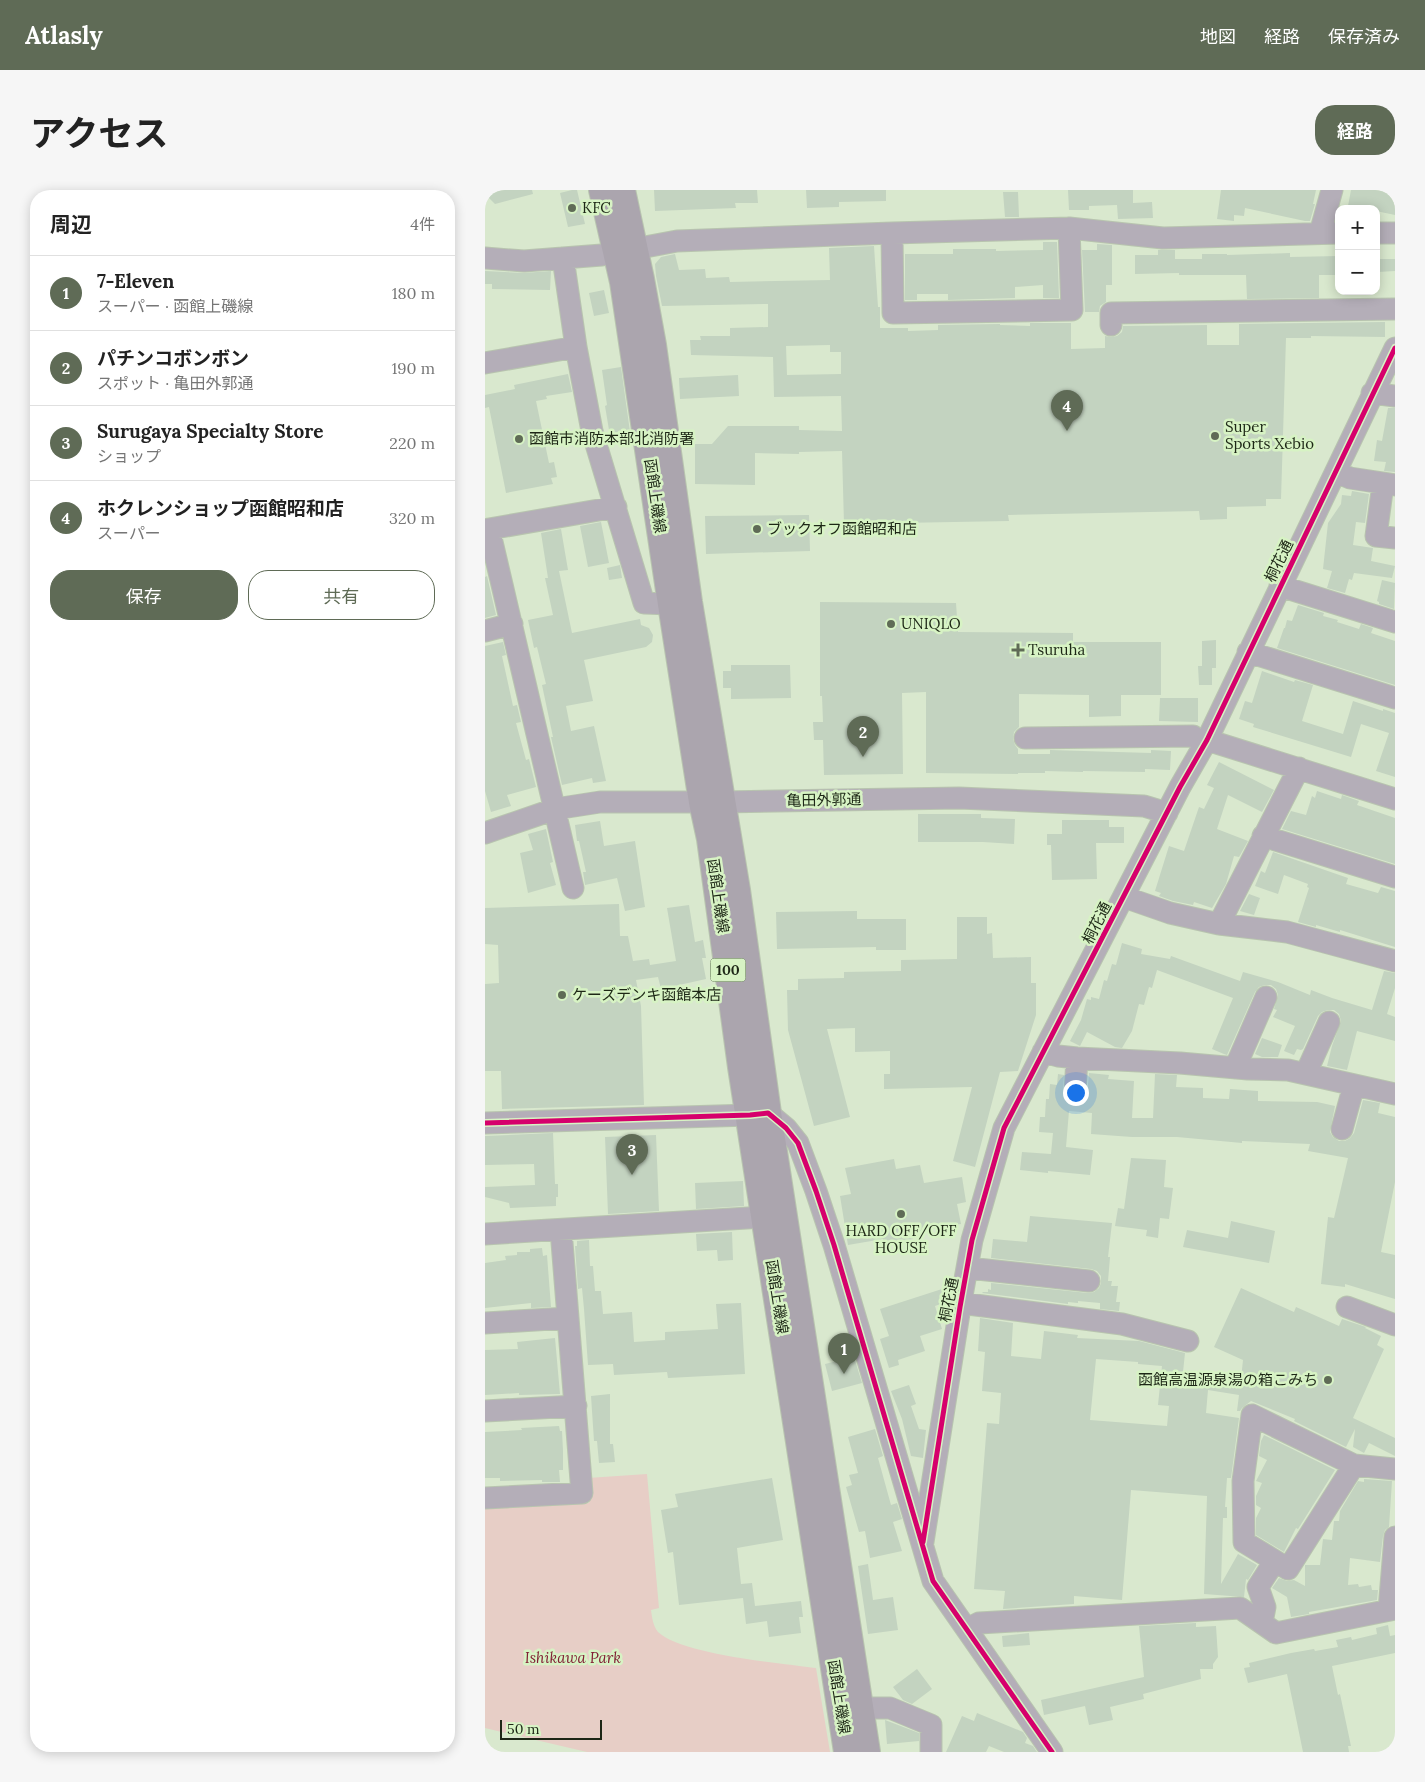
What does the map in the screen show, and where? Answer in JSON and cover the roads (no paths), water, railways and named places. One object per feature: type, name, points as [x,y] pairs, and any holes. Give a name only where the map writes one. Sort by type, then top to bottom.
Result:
[{"type":"main road","name":"函館上磯線","points":[[602,190],[626,249]]},
{"type":"main road","name":"函館上磯線","points":[[622,190],[626,249],[665,423],[680,603],[712,802],[737,890],[759,1114],[765,1217],[847,1752]]},
{"type":"main road","name":"函館上磯線","points":[[759,1114],[867,1752]]},
{"type":"street","points":[[485,258],[524,261],[602,255],[677,241],[892,233],[1069,228],[1163,238],[1329,233],[1332,190]]},
{"type":"street","points":[[892,233],[893,313],[1071,310],[1069,228]]},
{"type":"street","points":[[1380,233],[1395,233]]},
{"type":"street","points":[[563,258],[576,347],[592,431],[644,603],[680,603]]},
{"type":"street","points":[[1111,325],[1111,314],[1395,309]]},
{"type":"street","points":[[485,364],[576,347]]},
{"type":"street","name":"桐花通","points":[[923,1542],[960,1303],[972,1240],[1004,1128],[1167,813],[1200,738],[1248,652],[1395,348]]},
{"type":"street","points":[[1373,393],[1395,396]]},
{"type":"street","points":[[1336,472],[1350,478],[1389,485],[1376,536],[1395,538]]},
{"type":"street","points":[[573,888],[513,624],[490,552],[489,529],[616,507]]},
{"type":"street","points":[[1281,586],[1395,622]]},
{"type":"street","points":[[485,631],[513,624]]},
{"type":"street","points":[[1248,652],[1395,698]]},
{"type":"street","points":[[1025,738],[1200,738],[1395,799]]},
{"type":"street","points":[[1219,924],[1299,768]]},
{"type":"street","name":"亀田外郭通","points":[[485,833],[555,809],[600,802],[959,798],[1144,806],[1167,813]]},
{"type":"street","points":[[1263,836],[1395,877]]},
{"type":"street","points":[[1124,897],[1169,914],[1219,924],[1287,932],[1395,961]]},
{"type":"street","points":[[1235,1068],[1266,997]]},
{"type":"street","points":[[1306,1073],[1329,1022]]},
{"type":"street","points":[[1043,1052],[1057,1056],[1077,1058],[1288,1070],[1395,1094]]},
{"type":"street","points":[[1075,1093],[1077,1058]]},
{"type":"street","points":[[1342,1130],[1354,1084]]},
{"type":"street","points":[[485,1124],[759,1114],[786,1128],[798,1143],[834,1245],[923,1542],[933,1582],[1052,1752]]},
{"type":"street","points":[[485,1234],[765,1217]]},
{"type":"street","points":[[485,1498],[582,1493],[561,1230]]},
{"type":"street","points":[[968,1268],[1089,1280]]},
{"type":"street","points":[[960,1303],[1122,1324],[1188,1341]]},
{"type":"street","points":[[1347,1307],[1395,1325]]},
{"type":"street","points":[[485,1323],[569,1318]]},
{"type":"street","points":[[485,1411],[576,1406]]},
{"type":"street","points":[[1354,1465],[1289,1569],[1244,1542],[1243,1481],[1252,1415],[1354,1465],[1395,1469]]},
{"type":"street","points":[[967,1629],[979,1624],[1240,1608],[1276,1633],[1392,1609],[1395,1537]]},
{"type":"street","points":[[1262,1623],[1265,1607],[1258,1587],[1269,1570],[1272,1559]]},
{"type":"street","points":[[861,1708],[890,1708],[931,1725],[931,1752]]},
{"type":"place","name":"KFC","points":[[572,208]]},
{"type":"place","name":"ホクレンショップ函館昭和店","points":[[1067,431]]},
{"type":"place","name":"Super Sports Xebio","points":[[1215,436]]},
{"type":"place","name":"函館市消防本部北消防署","points":[[519,439]]},
{"type":"place","name":"ブックオフ函館昭和店","points":[[757,529]]},
{"type":"place","name":"UNIQLO","points":[[891,624]]},
{"type":"place","name":"Tsuruha","points":[[1018,650]]},
{"type":"place","name":"パチンコボンボン","points":[[863,757]]},
{"type":"place","name":"ケーズデンキ函館本店","points":[[562,995]]},
{"type":"place","name":"Surugaya Specialty Store","points":[[632,1175]]},
{"type":"place","name":"HARD OFF/OFF HOUSE","points":[[901,1214]]},
{"type":"place","name":"7-Eleven","points":[[844,1374]]},
{"type":"place","name":"函館高温源泉湯の箱こみち","points":[[1328,1380]]},
{"type":"park label","name":"Ishikawa Park","points":[[573,1658]]}]
